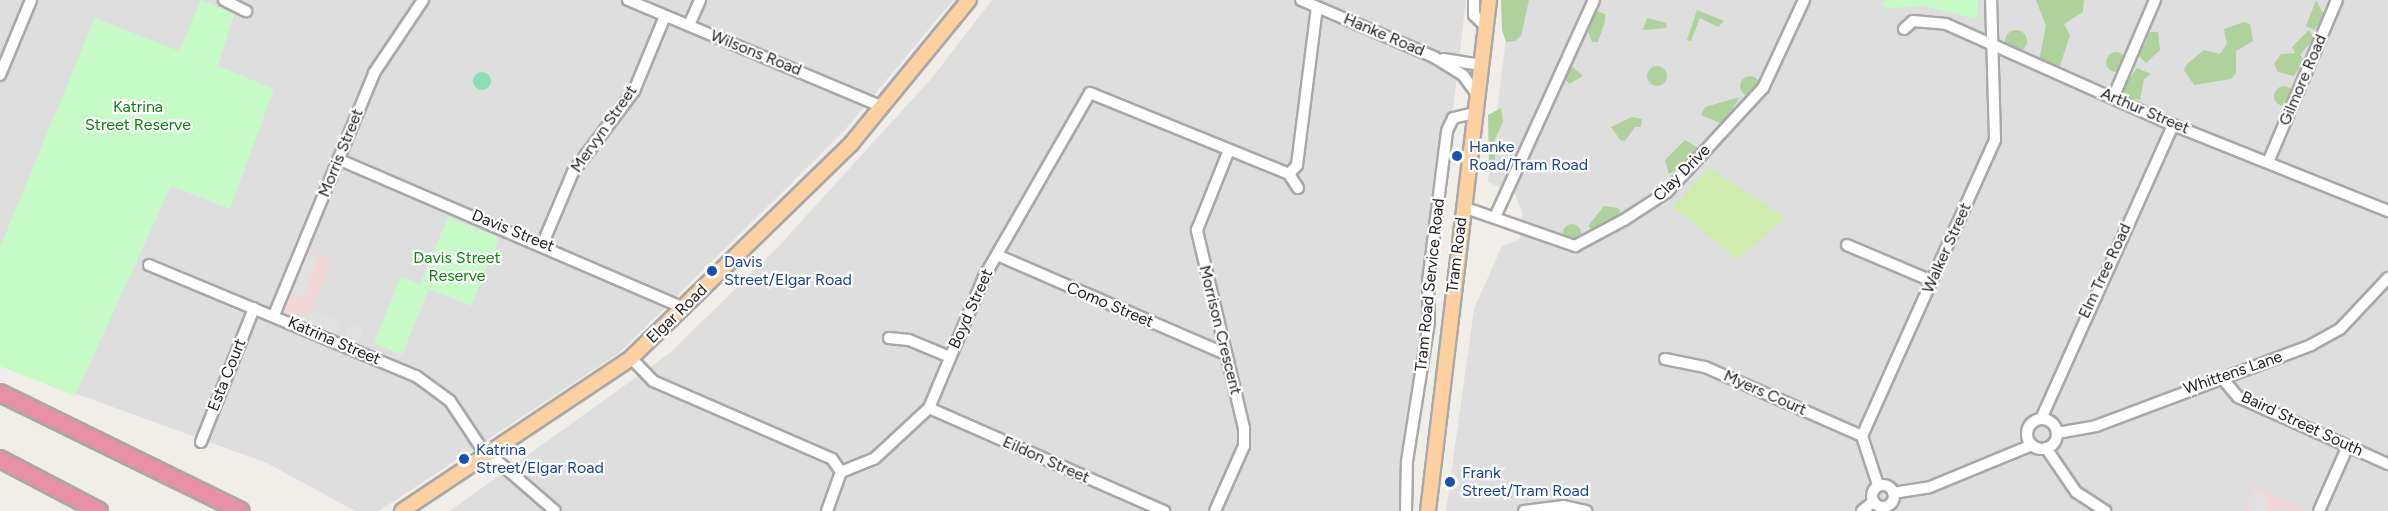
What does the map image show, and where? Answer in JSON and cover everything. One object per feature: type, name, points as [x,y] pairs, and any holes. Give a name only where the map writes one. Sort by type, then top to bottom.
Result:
[{"type":"highway","points":[[0,393],[238,510]]},
{"type":"highway","points":[[0,459],[99,511]]},
{"type":"main road","name":"Elgar Road","points":[[402,511],[491,455],[631,358],[684,308],[882,107],[969,0]]},
{"type":"main road","name":"Tram Road","points":[[1428,511],[1489,0]]},
{"type":"main road","name":"Elgar Road","points":[[417,511],[448,483]]},
{"type":"street","points":[[1,70],[31,0]]},
{"type":"street","points":[[224,0],[246,11]]},
{"type":"street","name":"Morris Street","points":[[274,315],[374,73],[423,0]]},
{"type":"street","name":"Wilsons Road","points":[[628,0],[882,107]]},
{"type":"street","points":[[689,25],[700,0]]},
{"type":"street","name":"Hanke Road","points":[[1302,0],[1434,57],[1463,75],[1477,94]]},
{"type":"street","points":[[1474,0],[1474,15],[1485,26]]},
{"type":"street","points":[[1499,217],[1594,0]]},
{"type":"street","name":"Clay Drive","points":[[1463,207],[1499,217],[1575,246],[1663,195],[1763,88],[1804,0]]},
{"type":"street","name":"Walker Street","points":[[1862,436],[1995,140],[1991,0]]},
{"type":"street","points":[[2113,98],[2155,0]]},
{"type":"street","name":"Gilmore Road","points":[[2269,160],[2337,0]]},
{"type":"street","points":[[1299,188],[1289,174],[1297,165],[1317,7]]},
{"type":"street","name":"Mervyn Street","points":[[543,243],[573,172],[634,91],[665,16]]},
{"type":"street","name":"Arthur Street","points":[[1904,29],[1913,21],[1929,19],[1992,44],[2172,124],[2269,160],[2388,211]]},
{"type":"street","name":"Hanke Road","points":[[1434,57],[1480,65]]},
{"type":"street","name":"Boyd Street","points":[[841,472],[874,459],[929,408],[996,255],[1090,93],[1289,174]]},
{"type":"street","name":"Tram Road Service Road","points":[[1406,511],[1407,461],[1429,322],[1428,282],[1447,131],[1453,118],[1475,113]]},
{"type":"street","name":"Elm Tree Road","points":[[2032,445],[2027,431],[2041,419],[2172,124]]},
{"type":"street","name":"Morrison Crescent","points":[[1215,511],[1244,446],[1244,428],[1224,353],[1197,230],[1228,150]]},
{"type":"street","name":"Davis Street","points":[[339,160],[543,243],[684,308]]},
{"type":"street","points":[[1847,245],[1932,281]]},
{"type":"street","name":"Como Street","points":[[996,255],[1224,353]]},
{"type":"street","name":"Katrina Street","points":[[149,265],[274,315],[428,383],[450,401],[491,455],[555,511]]},
{"type":"street","name":"Whittens Lane","points":[[2057,433],[2096,426],[2222,378],[2340,329],[2388,278]]},
{"type":"street","name":"Esta Court","points":[[201,442],[254,308]]},
{"type":"street","points":[[889,338],[909,339],[950,357]]},
{"type":"street","points":[[631,358],[652,381],[832,459],[841,472],[827,511]]},
{"type":"street","name":"Myers Court","points":[[1665,359],[1705,367],[1862,436]]},
{"type":"street","name":"Baird Street South","points":[[2222,378],[2238,397],[2388,464]]},
{"type":"street","name":"Eildon Street","points":[[929,408],[1164,511]]},
{"type":"street","points":[[2041,419],[2057,433],[2046,448]]},
{"type":"street","points":[[1862,436],[1878,485],[1873,502],[1862,511]]},
{"type":"street","points":[[1878,485],[1893,493],[1930,487],[2032,445],[2046,448],[2076,492],[2105,511]]},
{"type":"street","points":[[2319,511],[2348,446]]},
{"type":"street","points":[[1873,502],[1888,506],[1893,493]]},
{"type":"street","points":[[1524,511],[1564,506],[1586,511]]},
{"type":"shaded area","points":[[0,0],[953,0],[844,131],[619,353],[379,511],[355,511],[267,463],[0,366]]},
{"type":"shaded area","points":[[992,0],[1466,0],[1405,511],[450,511],[671,352],[777,248],[931,79]]},
{"type":"shaded area","points":[[1511,0],[2388,0],[2388,511],[1446,511],[1474,309],[1502,246],[1520,239],[1522,212],[1515,194],[1488,182]]},
{"type":"shaded area","points":[[306,249],[332,259],[310,313],[298,317],[281,310]]},
{"type":"shaded area","points":[[307,252],[319,257],[302,297],[290,292]]},
{"type":"shaded area","points":[[316,312],[340,321],[335,334],[299,319]]},
{"type":"shaded area","points":[[350,325],[358,325],[363,330],[361,341],[350,343],[345,338],[345,330]]},
{"type":"shaded area","points":[[2255,487],[2309,511],[2244,511]]},
{"type":"shaded area","points":[[2258,493],[2265,496],[2268,503],[2265,510],[2258,513],[2251,510],[2248,503],[2251,496]]},
{"type":"green space","name":"Katrina Street Reserve","points":[[201,0],[234,14],[218,66],[274,89],[230,209],[171,186],[75,396],[0,366],[0,247],[95,18],[179,51]]},
{"type":"green space","points":[[1501,0],[1529,0],[1521,36],[1515,41],[1506,42],[1502,30]]},
{"type":"green space","points":[[1885,0],[1978,0],[1977,19],[1925,6],[1889,8],[1882,6]]},
{"type":"green space","points":[[2036,0],[2084,0],[2083,12],[2064,24],[2070,35],[2058,72],[2039,61],[2046,26]]},
{"type":"green space","points":[[2316,0],[2324,15],[2314,30],[2306,26]]},
{"type":"green space","points":[[1697,10],[1724,21],[1718,27],[1700,18],[1691,41],[1687,40]]},
{"type":"green space","points":[[1597,11],[1605,14],[1605,21],[1598,42],[1592,42],[1585,25],[1587,16]]},
{"type":"green space","points":[[1647,18],[1666,23],[1667,28],[1643,30]]},
{"type":"green space","points":[[2244,22],[2250,24],[2253,41],[2236,51],[2236,73],[2231,79],[2194,85],[2184,70],[2187,64],[2204,50],[2220,54],[2227,44],[2224,29]]},
{"type":"green space","points":[[2016,30],[2024,33],[2027,41],[2024,49],[2016,52],[2008,49],[2005,41],[2008,33]]},
{"type":"green space","points":[[2309,30],[2314,39],[2300,55],[2304,60],[2294,76],[2278,72],[2274,64],[2281,54],[2295,53],[2292,47]]},
{"type":"green space","points":[[2147,32],[2158,32],[2160,50],[2146,63],[2137,54],[2146,43]]},
{"type":"green space","points":[[2116,52],[2123,55],[2126,62],[2123,69],[2116,72],[2109,69],[2106,62],[2109,55]]},
{"type":"green space","points":[[1570,65],[1583,76],[1569,84],[1563,77]]},
{"type":"green space","points":[[1653,66],[1661,66],[1667,72],[1667,80],[1661,86],[1653,86],[1647,80],[1647,72]]},
{"type":"green space","points":[[2137,68],[2151,74],[2144,79],[2140,100],[2125,97],[2122,89]]},
{"type":"green space","points":[[482,72],[490,77],[491,81],[486,89],[482,90],[474,85],[473,81],[478,73]]},
{"type":"green space","points":[[1750,76],[1757,79],[1760,86],[1757,93],[1750,96],[1743,93],[1740,86],[1743,79]]},
{"type":"green space","points":[[2284,86],[2291,89],[2294,96],[2291,103],[2284,106],[2277,103],[2274,96],[2277,89]]},
{"type":"green space","points":[[1740,97],[1723,124],[1701,115],[1705,107]]},
{"type":"green space","points":[[1501,108],[1503,122],[1495,139],[1495,163],[1489,165],[1488,115]]},
{"type":"green space","points":[[1632,117],[1642,119],[1641,127],[1635,127],[1625,141],[1620,140],[1611,127]]},
{"type":"green space","points":[[1685,140],[1705,152],[1669,174],[1665,160]]},
{"type":"green space","points":[[1709,168],[1786,218],[1737,259],[1673,207]]},
{"type":"green space","points":[[1604,206],[1618,208],[1624,220],[1595,232],[1588,226]]},
{"type":"green space","name":"Davis Street Reserve","points":[[448,217],[499,238],[471,306],[429,289],[402,355],[374,343],[401,277],[420,284]]},
{"type":"green space","points":[[1568,224],[1576,224],[1581,229],[1579,240],[1568,242],[1563,237],[1563,229]]},
{"type":"place","name":"Hanke Road/Tram Road","points":[[1457,156]]},
{"type":"place","name":"Davis Street/Elgar Road","points":[[712,271]]},
{"type":"place","name":"Katrina Street/Elgar Road","points":[[464,459]]},
{"type":"place","name":"Frank Street/Tram Road","points":[[1450,482]]}]
